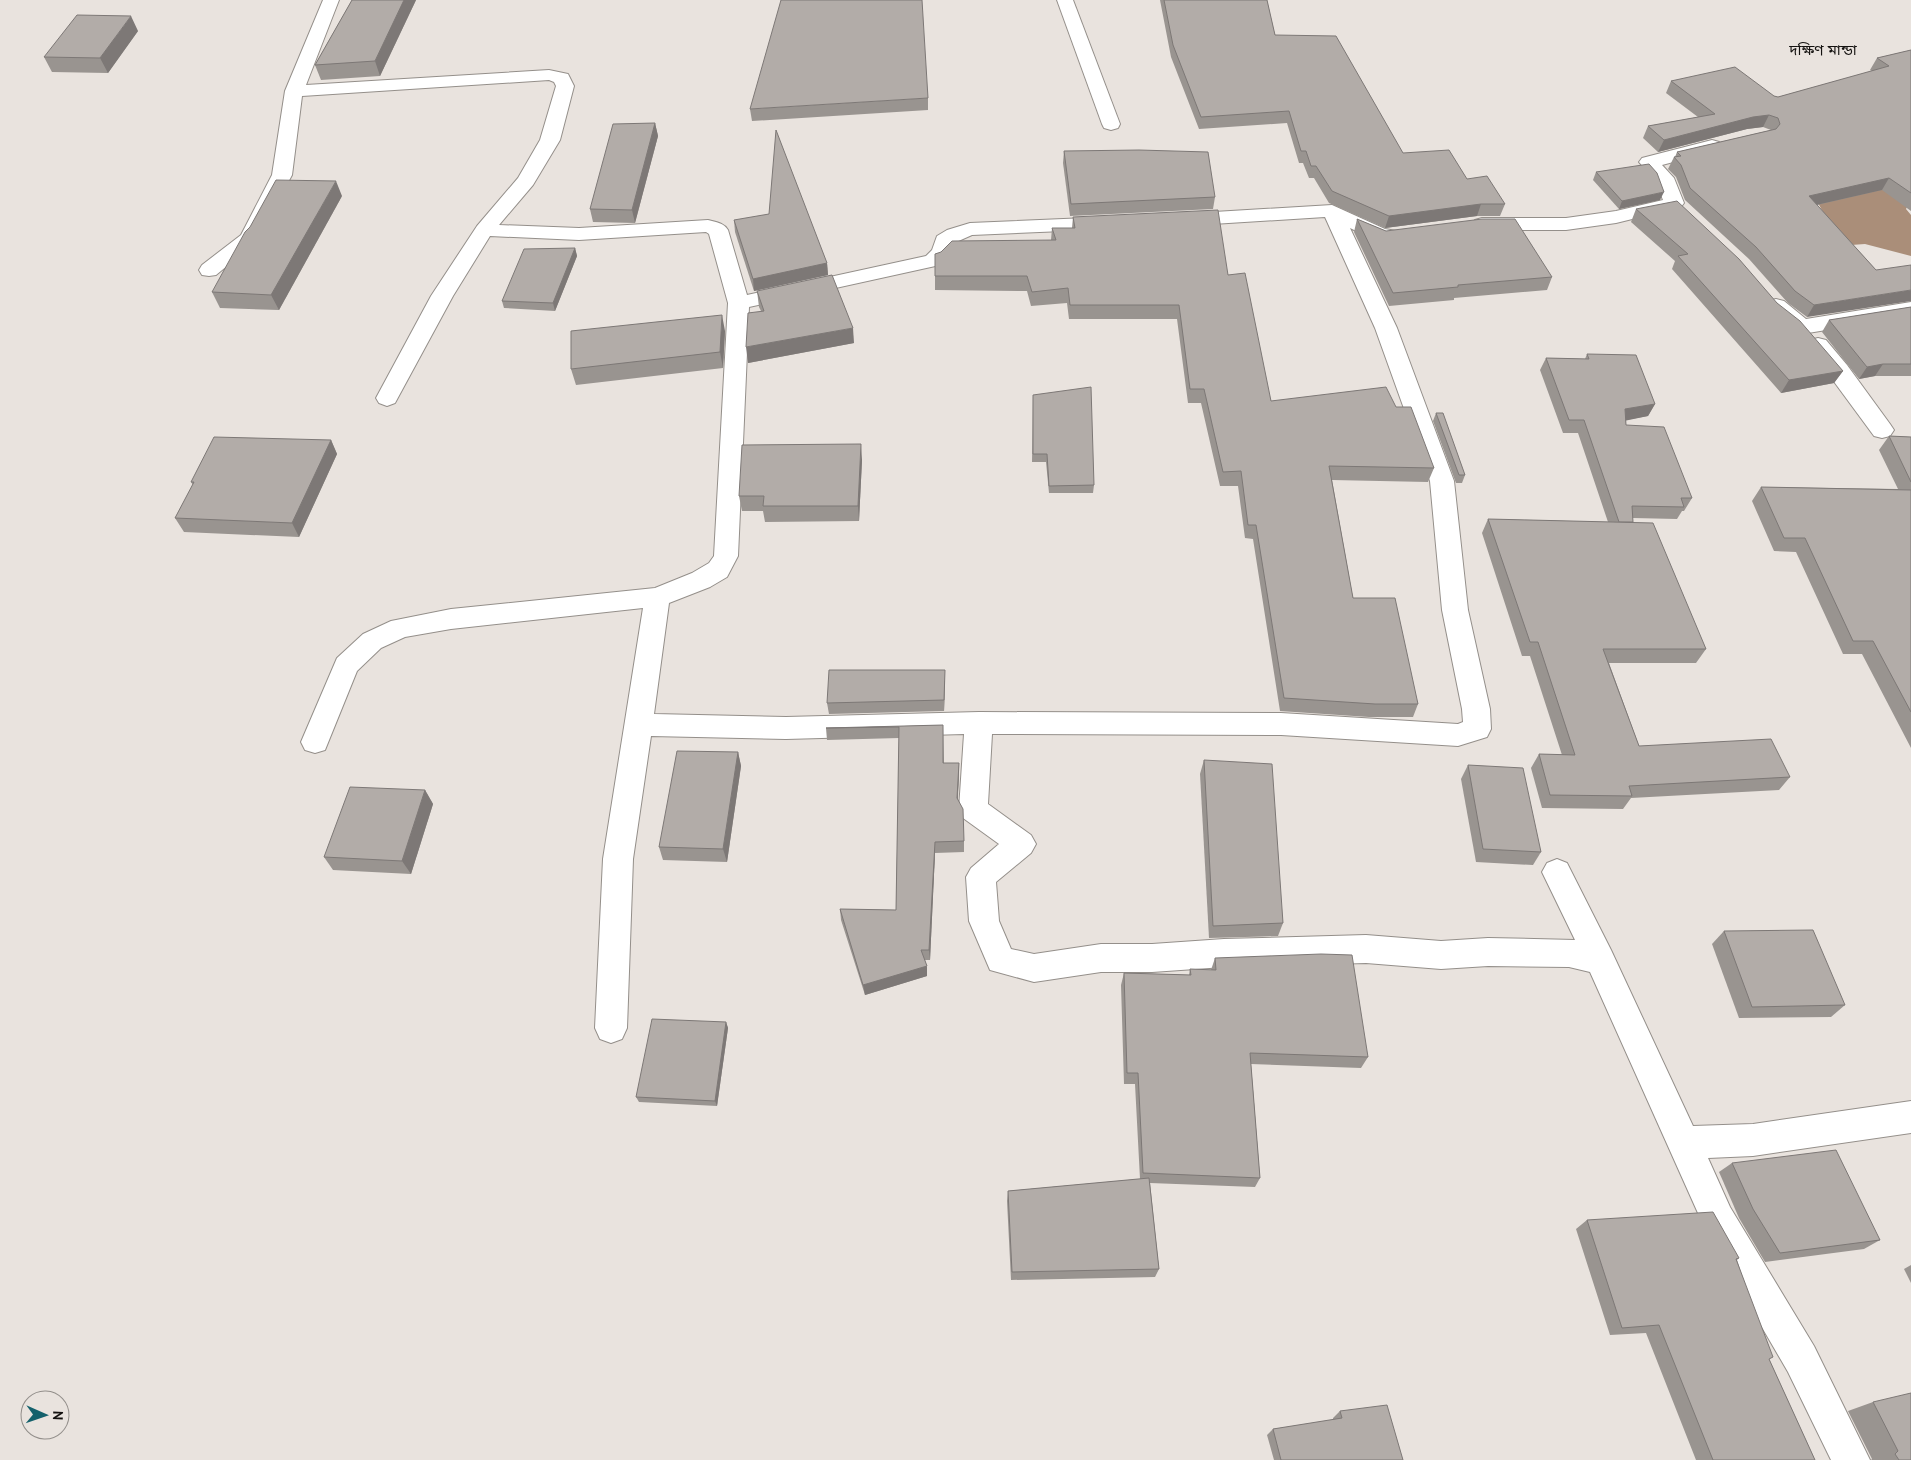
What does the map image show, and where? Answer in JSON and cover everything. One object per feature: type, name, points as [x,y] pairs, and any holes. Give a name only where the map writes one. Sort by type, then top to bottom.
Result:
[{"type":"street","points":[[209,270],[248,238],[282,175],[294,91],[330,0]]},
{"type":"street","points":[[1065,0],[1111,124]]},
{"type":"street","points":[[294,91],[549,75],[562,78],[565,86],[550,140],[526,181],[484,230],[442,296],[387,398]]},
{"type":"street","points":[[1468,226],[1529,223],[1566,224],[1666,207],[1681,209],[1664,178],[1649,162],[1726,142]]},
{"type":"street","points":[[1166,220],[1332,211],[1382,236],[1410,233]]},
{"type":"street","points":[[639,725],[786,728],[979,723],[1282,724],[1458,735],[1477,729],[1476,709],[1455,610],[1442,481],[1386,328],[1332,211]]},
{"type":"street","points":[[739,303],[933,261],[942,252],[944,240],[954,234],[970,229],[1127,222]]},
{"type":"street","points":[[316,742],[346,665],[372,641],[400,628],[450,619],[657,597],[702,580],[718,570],[726,556],[739,303],[718,230],[708,226],[579,234],[484,230]]},
{"type":"street","points":[[1764,290],[1779,309],[1802,327],[1838,370],[1882,430]]},
{"type":"street","points":[[1802,327],[1911,309]]},
{"type":"street","points":[[611,1028],[618,859],[657,597]]},
{"type":"street","points":[[979,723],[973,810],[1021,844],[981,877],[984,921],[1001,960],[1034,968],[1101,958],[1152,958],[1224,953],[1366,949],[1441,954],[1488,952],[1569,953],[1600,960]]},
{"type":"street","points":[[1556,872],[1600,960],[1718,1219],[1801,1359],[1852,1460]]},
{"type":"street","points":[[1684,1143],[1754,1140],[1911,1117]]},
{"type":"shaded area","points":[[1857,172],[1909,203],[1906,209],[1911,215],[1911,256],[1865,244],[1851,245],[1831,226],[1814,196]]},
{"type":"building","points":[[352,0],[404,0],[375,61],[315,65]]},
{"type":"building","points":[[781,0],[922,0],[928,98],[750,109]]},
{"type":"building","points":[[1164,0],[1267,0],[1275,35],[1336,36],[1403,153],[1449,150],[1467,179],[1487,176],[1505,204],[1481,204],[1389,216],[1332,191],[1316,166],[1311,166],[1306,151],[1301,151],[1289,111],[1201,117],[1173,45]]},
{"type":"building","points":[[77,15],[131,16],[100,58],[44,57]]},
{"type":"building","points":[[1911,50],[1911,193],[1889,178],[1809,196],[1876,270],[1911,265],[1911,290],[1814,305],[1795,291],[1756,247],[1690,188],[1681,165],[1674,157],[1681,156],[1677,152],[1776,129],[1780,124],[1778,118],[1769,115],[1753,117],[1664,140],[1648,126],[1715,114],[1671,81],[1735,67],[1778,97],[1889,66],[1877,58]]},
{"type":"building","points":[[655,123],[632,210],[590,209],[613,124]]},
{"type":"building","points":[[776,130],[827,263],[753,279],[734,220],[769,214]]},
{"type":"building","points":[[1139,150],[1208,152],[1215,197],[1071,204],[1064,151]]},
{"type":"building","points":[[1649,164],[1657,173],[1664,192],[1622,201],[1596,172]]},
{"type":"building","points":[[276,180],[336,181],[271,295],[212,292],[245,232],[250,227]]},
{"type":"building","points":[[1677,201],[1739,259],[1777,303],[1800,321],[1843,371],[1789,380],[1678,256],[1688,254],[1636,209]]},
{"type":"building","points":[[1218,210],[1228,275],[1245,273],[1271,401],[1386,387],[1396,407],[1411,407],[1434,468],[1329,466],[1353,598],[1395,598],[1418,704],[1375,704],[1284,698],[1256,525],[1248,525],[1241,471],[1223,472],[1204,389],[1190,389],[1179,305],[1070,305],[1068,288],[1032,292],[1027,276],[935,276],[935,254],[941,252],[952,241],[1056,240],[1052,228],[1075,228],[1073,217]]},
{"type":"building","points":[[1357,219],[1386,231],[1482,219],[1515,219],[1552,277],[1393,293]]},
{"type":"building","points":[[575,248],[553,303],[502,301],[524,249]]},
{"type":"building","points":[[832,275],[853,328],[746,347],[748,313],[764,311],[757,291]]},
{"type":"building","points":[[1911,307],[1911,364],[1883,364],[1867,367],[1829,320]]},
{"type":"building","points":[[722,315],[720,352],[571,369],[571,331]]},
{"type":"building","points":[[1587,354],[1636,355],[1655,404],[1625,409],[1626,425],[1664,427],[1692,498],[1681,498],[1684,507],[1632,506],[1633,522],[1619,522],[1584,420],[1569,420],[1546,358],[1589,359]]},
{"type":"building","points":[[1091,387],[1094,485],[1049,486],[1047,454],[1033,454],[1033,395]]},
{"type":"building","points":[[1436,413],[1443,413],[1465,475],[1459,475]]},
{"type":"building","points":[[1889,436],[1911,437],[1911,482]]},
{"type":"building","points":[[214,437],[331,440],[292,523],[175,518],[194,482],[191,482]]},
{"type":"building","points":[[861,444],[858,506],[763,506],[764,496],[739,496],[742,445]]},
{"type":"building","points":[[1761,487],[1911,490],[1911,712],[1873,641],[1853,641],[1805,538],[1784,538]]},
{"type":"building","points":[[1488,519],[1653,523],[1706,649],[1603,649],[1639,746],[1771,739],[1790,777],[1629,786],[1632,796],[1550,795],[1539,754],[1575,755],[1538,642],[1530,642]]},
{"type":"building","points":[[829,670],[945,670],[944,700],[827,703]]},
{"type":"building","points":[[943,725],[943,763],[959,763],[957,798],[963,809],[964,841],[935,842],[929,950],[921,950],[927,966],[863,985],[840,909],[896,910],[899,727],[826,728]]},
{"type":"building","points":[[677,751],[738,752],[723,849],[659,847]]},
{"type":"building","points":[[1204,760],[1272,764],[1283,923],[1213,926]]},
{"type":"building","points":[[1468,765],[1523,768],[1541,852],[1483,849]]},
{"type":"building","points":[[350,787],[425,790],[402,861],[324,857]]},
{"type":"building","points":[[1813,930],[1845,1005],[1752,1007],[1724,931]]},
{"type":"building","points":[[1321,954],[1352,955],[1368,1057],[1250,1053],[1260,1178],[1143,1173],[1138,1073],[1127,1073],[1124,973],[1191,975],[1190,969],[1216,970],[1215,958]]},
{"type":"building","points":[[652,1019],[726,1022],[715,1101],[636,1097]]},
{"type":"building","points":[[1836,1150],[1880,1240],[1780,1253],[1753,1209],[1732,1163]]},
{"type":"building","points":[[1149,1178],[1159,1269],[1012,1272],[1008,1191]]},
{"type":"building","points":[[1713,1212],[1739,1258],[1736,1259],[1773,1357],[1769,1359],[1815,1460],[1713,1460],[1659,1325],[1622,1328],[1587,1220]]},
{"type":"building","points":[[1911,1393],[1911,1460],[1899,1460],[1895,1454],[1898,1451],[1873,1402]]},
{"type":"building","points":[[1387,1405],[1403,1460],[1281,1460],[1273,1429],[1342,1418],[1340,1411]]},
{"type":"district","name":"দক্ষিণ মান্ডা","points":[[1823,50]]}]
